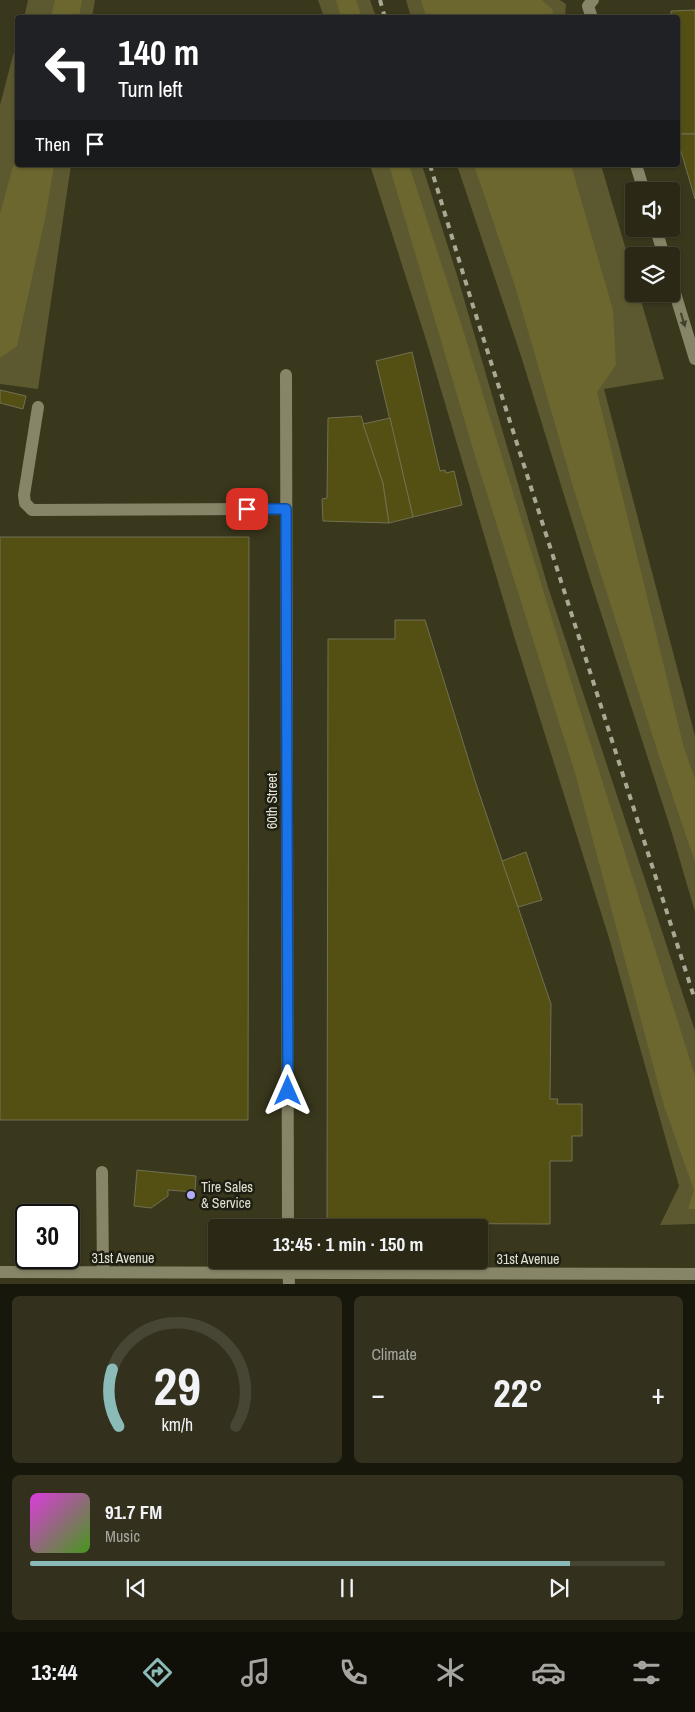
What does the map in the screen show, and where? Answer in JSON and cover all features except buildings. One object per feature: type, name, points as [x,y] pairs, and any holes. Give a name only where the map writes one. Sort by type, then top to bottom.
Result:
[{"type":"street","points":[[637,167],[641,182]]},
{"type":"street","points":[[678,302],[695,359]]},
{"type":"street","name":"60th Street","points":[[286,375],[288,1219]]},
{"type":"street","points":[[38,407],[24,495],[25,503],[32,510],[286,509]]},
{"type":"street","points":[[102,1172],[103,1272]]},
{"type":"street","name":"31st Avenue","points":[[0,1272],[103,1272],[289,1279],[597,1279],[695,1274]]},
{"type":"shaded area","points":[[28,0],[95,0],[92,15],[25,15]]},
{"type":"shaded area","points":[[55,0],[82,0],[79,15],[51,15]]},
{"type":"shaded area","points":[[318,0],[370,0],[375,15],[323,15]]},
{"type":"shaded area","points":[[336,0],[356,0],[361,15],[340,15]]},
{"type":"shaded area","points":[[406,0],[560,0],[566,4],[565,15],[410,15]]},
{"type":"shaded area","points":[[421,0],[542,0],[553,10],[552,15],[425,15]]},
{"type":"shaded area","points":[[15,48],[15,167],[71,167],[38,389],[0,384],[0,105]]},
{"type":"shaded area","points":[[15,158],[15,167],[54,167],[46,214],[17,346],[0,358],[0,214]]},
{"type":"shaded area","points":[[371,167],[423,167],[457,275],[548,587],[695,1031],[695,1224],[660,1225],[679,1186],[609,938],[514,636],[428,346]]},
{"type":"shaded area","points":[[390,167],[410,167],[465,336],[695,1076],[695,1209],[688,1209],[694,1190],[664,1106],[575,773],[476,459]]},
{"type":"shaded area","points":[[458,167],[602,167],[625,247],[625,302],[641,302],[664,379],[604,389],[695,736],[695,912],[671,830],[520,353]]},
{"type":"shaded area","points":[[475,167],[572,167],[613,310],[616,365],[597,392],[684,748],[695,779],[695,862],[574,490],[515,286]]},
{"type":"railway","points":[[380,0],[384,15]]},
{"type":"railway","points":[[431,167],[473,306],[695,1000]]},
{"type":"place","name":"Tire Sales & Service","points":[[191,1195]]},
{"type":"route","points":[[247,509],[286,509],[288,1091]]}]
